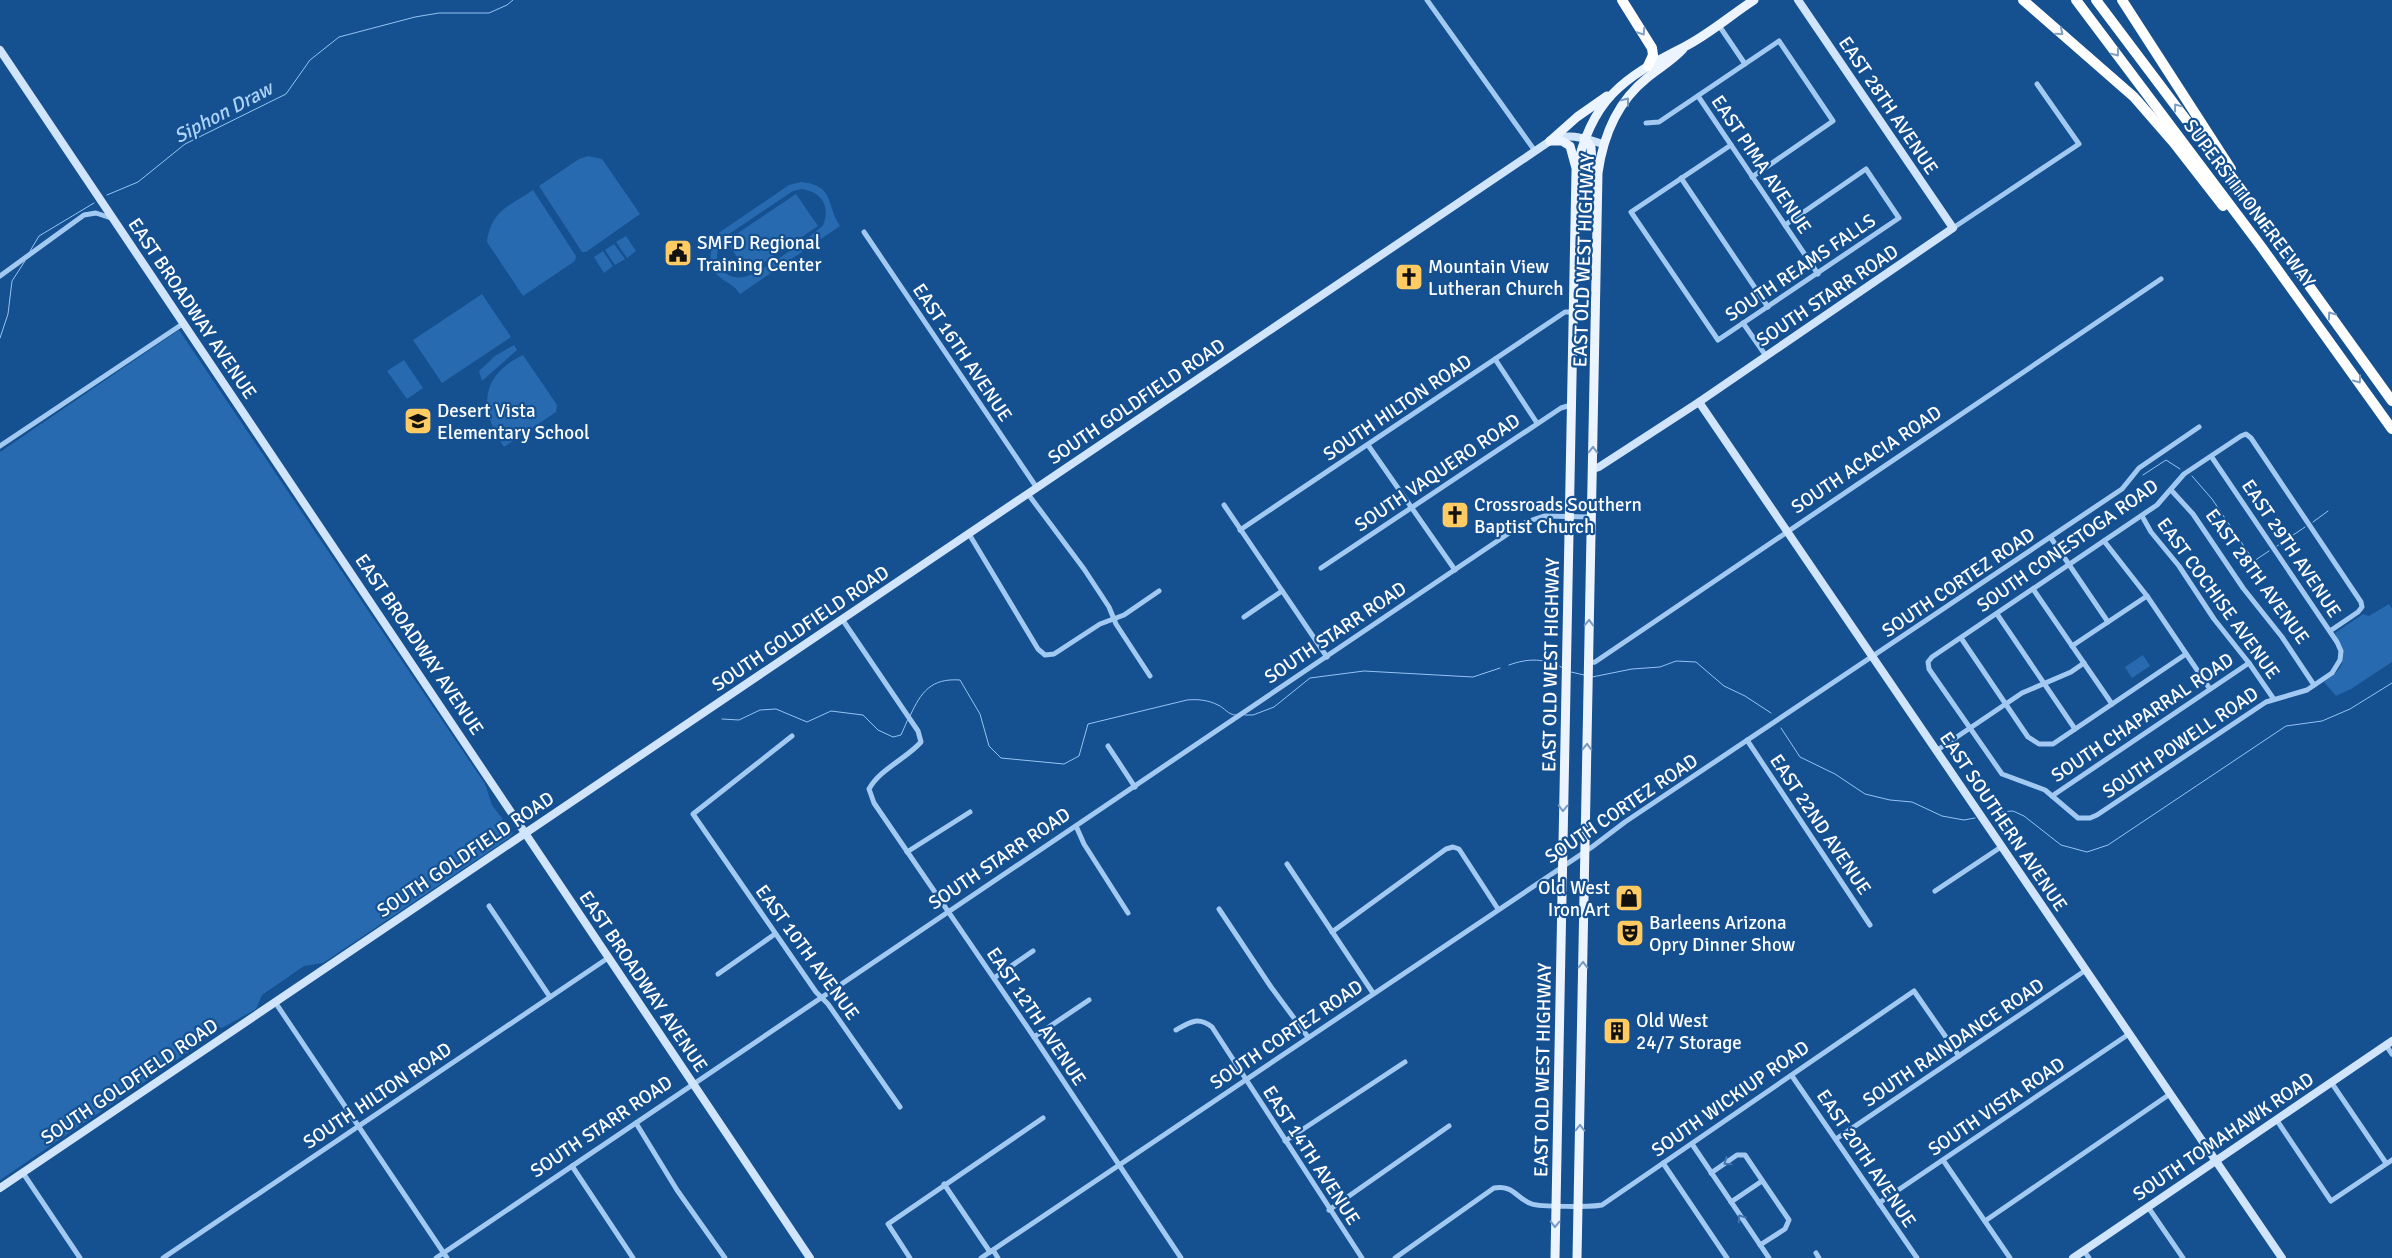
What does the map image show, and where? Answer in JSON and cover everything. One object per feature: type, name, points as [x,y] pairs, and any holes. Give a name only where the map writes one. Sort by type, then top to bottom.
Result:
[{"type":"highway","points":[[1622,0],[1652,48],[1653,55],[1648,66]]},
{"type":"highway","points":[[2023,0],[2134,97],[2309,312]]},
{"type":"highway","name":"SUPERSTITION FREEWAY","points":[[2076,0],[2309,312],[2392,429]]},
{"type":"highway","name":"SUPERSTITION FREEWAY","points":[[2096,0],[2269,230],[2392,401]]},
{"type":"highway","points":[[2122,0],[2269,230]]},
{"type":"highway","points":[[2360,354],[2392,395]]},
{"type":"main road","points":[[1685,47],[1754,0]]},
{"type":"main road","name":"EAST 28TH AVENUE","points":[[1798,0],[1953,228]]},
{"type":"main road","name":"EAST OLD WEST HIGHWAY","points":[[1555,1258],[1576,171],[1584,138],[1599,110],[1619,88],[1648,66],[1666,54],[1685,47]]},
{"type":"main road","name":"EAST OLD WEST HIGHWAY","points":[[1577,1258],[1598,173],[1603,144],[1615,116],[1647,78],[1671,62],[1685,47]]},
{"type":"main road","name":"EAST BROADWAY AVENUE","points":[[0,50],[810,1258]]},
{"type":"main road","points":[[1550,141],[1578,117],[1619,88]]},
{"type":"main road","name":"SOUTH GOLDFIELD ROAD","points":[[0,1188],[1550,141],[1560,136],[1568,135],[1603,144]]},
{"type":"main road","points":[[1584,138],[1591,147],[1597,217]]},
{"type":"main road","points":[[1550,141],[1562,141],[1570,146],[1576,171]]},
{"type":"main road","name":"SOUTH STARR ROAD","points":[[1593,469],[1599,467],[1699,402],[1953,228]]},
{"type":"main road","name":"EAST SOUTHERN AVENUE","points":[[1699,402],[2282,1258]]},
{"type":"main road","name":"SOUTH TOMAHAWK ROAD","points":[[2073,1258],[2389,1043]]},
{"type":"street","points":[[1427,0],[1536,151]]},
{"type":"street","points":[[1718,24],[1745,64]]},
{"type":"street","points":[[1646,123],[1659,122],[1779,41],[1833,121],[1752,177]]},
{"type":"street","name":"SOUTH STARR ROAD","points":[[1953,228],[2079,144],[2038,84]]},
{"type":"street","name":"EAST PIMA AVENUE","points":[[1698,96],[1818,274]]},
{"type":"street","points":[[1731,145],[1681,178],[1768,307]]},
{"type":"street","name":"SOUTH REAMS FALLS","points":[[1681,178],[1631,212],[1718,340],[1899,218],[1866,169],[1785,225]]},
{"type":"street","points":[[0,276],[84,216],[96,213],[114,220]]},
{"type":"street","name":"EAST 16TH AVENUE","points":[[864,232],[1036,488]]},
{"type":"street","name":"SOUTH ACACIA ROAD","points":[[1589,672],[1595,662],[2161,279]]},
{"type":"street","name":"SOUTH HILTON ROAD","points":[[1240,530],[1565,312],[1572,312]]},
{"type":"street","points":[[0,446],[184,323]]},
{"type":"street","points":[[1743,323],[1766,356]]},
{"type":"street","points":[[1495,359],[1537,423]]},
{"type":"street","name":"SOUTH VAQUERO ROAD","points":[[1321,568],[1537,423],[1561,408],[1571,405]]},
{"type":"street","name":"SOUTH CORTEZ ROAD","points":[[981,1258],[1747,740],[2051,538],[2122,489],[2139,468],[2199,427]]},
{"type":"street","name":"SOUTH CONESTOGA ROAD","points":[[1970,728],[1929,669],[1928,662],[1932,657],[2142,516],[2163,500],[2184,474],[2246,434],[2256,446],[2362,607],[2358,612],[2330,631]]},
{"type":"street","points":[[1368,445],[1455,570]]},
{"type":"street","name":"EAST 29TH AVENUE","points":[[2211,456],[2330,631],[2341,651],[2340,660]]},
{"type":"street","name":"EAST 28TH AVENUE","points":[[2171,490],[2193,514],[2243,588],[2282,637],[2314,685]]},
{"type":"street","points":[[1028,494],[1084,569],[1150,676]]},
{"type":"street","points":[[1224,504],[1327,657]]},
{"type":"street","name":"SOUTH STARR ROAD","points":[[436,1258],[1530,520],[1544,516],[1592,516]]},
{"type":"street","name":"EAST COCHISE AVENUE","points":[[2142,516],[2214,619],[2249,663],[2273,698]]},
{"type":"street","points":[[969,534],[1038,649],[1045,655],[1054,654],[1100,624],[1124,615],[1160,591]]},
{"type":"street","points":[[2051,538],[2108,622]]},
{"type":"street","points":[[2104,541],[2147,596],[2210,689]]},
{"type":"street","points":[[2033,589],[2112,704]]},
{"type":"street","points":[[1244,617],[1282,591]]},
{"type":"street","points":[[2072,646],[2147,596]]},
{"type":"street","points":[[1997,614],[2075,729]]},
{"type":"street","name":"EAST 12TH AVENUE","points":[[842,619],[918,731],[921,742],[912,752],[874,781],[869,789],[874,803],[949,911],[1181,1258]]},
{"type":"street","points":[[1961,638],[2028,737],[2039,744],[2053,744],[2186,654]]},
{"type":"street","name":"SOUTH POWELL ROAD","points":[[2052,796],[2072,815],[2084,819],[2097,815],[2273,698],[2300,692],[2314,685],[2332,673],[2340,660]]},
{"type":"street","points":[[1936,751],[2022,693],[2084,663]]},
{"type":"street","name":"SOUTH CHAPARRAL ROAD","points":[[2052,796],[2249,663]]},
{"type":"street","points":[[1970,728],[2002,774],[2045,790],[2052,796]]},
{"type":"street","name":"EAST 10TH AVENUE","points":[[792,736],[693,814],[775,934],[900,1107]]},
{"type":"street","name":"EAST 22ND AVENUE","points":[[1747,740],[1870,925]]},
{"type":"street","points":[[1108,746],[1134,787]]},
{"type":"street","points":[[907,852],[970,812]]},
{"type":"street","points":[[1076,826],[1084,844],[1128,913]]},
{"type":"street","points":[[1332,932],[1446,849],[1453,847],[1459,849],[1498,909]]},
{"type":"street","points":[[1935,891],[2002,847]]},
{"type":"street","points":[[1287,864],[1373,993]]},
{"type":"street","points":[[489,906],[550,997]]},
{"type":"street","points":[[1219,909],[1271,987],[1308,1037]]},
{"type":"street","points":[[718,974],[775,934]]},
{"type":"street","points":[[994,978],[1034,951]]},
{"type":"street","name":"SOUTH HILTON ROAD","points":[[163,1258],[608,958]]},
{"type":"street","name":"SOUTH RAINDANCE ROAD","points":[[1836,1139],[2086,970]]},
{"type":"street","name":"SOUTH WICKIUP ROAD","points":[[1556,1205],[1602,1205],[1914,991],[1959,1056]]},
{"type":"street","points":[[1034,1037],[1089,1000]]},
{"type":"street","points":[[275,1002],[447,1258]]},
{"type":"street","name":"EAST 14TH AVENUE","points":[[1176,1030],[1194,1020],[1203,1020],[1212,1027],[1329,1210],[1362,1258]]},
{"type":"street","name":"SOUTH VISTA ROAD","points":[[1880,1202],[2129,1034]]},
{"type":"street","points":[[2389,1043],[2392,1054]]},
{"type":"street","points":[[1285,1141],[1405,1062]]},
{"type":"street","name":"EAST 20TH AVENUE","points":[[1792,1076],[1917,1258]]},
{"type":"street","points":[[2331,1082],[2386,1164]]},
{"type":"street","points":[[1985,1221],[2170,1094]]},
{"type":"street","points":[[910,1258],[888,1224],[1042,1118]]},
{"type":"street","points":[[2276,1119],[2331,1201],[2392,1160]]},
{"type":"street","points":[[636,1122],[677,1190],[725,1258]]},
{"type":"street","points":[[1329,1210],[1449,1126]]},
{"type":"street","points":[[1692,1144],[1769,1258]]},
{"type":"street","points":[[1711,1173],[1737,1155],[1745,1156],[1789,1220],[1785,1229],[1760,1246]]},
{"type":"street","points":[[1944,1160],[2010,1258]]},
{"type":"street","points":[[1663,1163],[1727,1258]]},
{"type":"street","points":[[572,1166],[633,1258]]},
{"type":"street","points":[[23,1173],[80,1258]]},
{"type":"street","points":[[1731,1202],[1762,1181]]},
{"type":"street","points":[[944,1184],[991,1251],[998,1258]]},
{"type":"street","points":[[1395,1258],[1494,1188],[1504,1187],[1512,1189],[1522,1199],[1532,1205],[1543,1207],[1556,1205]]},
{"type":"street","points":[[2148,1207],[2183,1258]]},
{"type":"street","points":[[2084,1250],[2089,1258]]},
{"type":"street","points":[[172,1252],[177,1258]]},
{"type":"shaded area","points":[[588,156],[602,159],[640,214],[586,252],[582,252],[539,186],[579,159]]},
{"type":"shaded area","points":[[801,182],[819,187],[828,197],[840,226],[740,294],[713,269],[710,256],[713,244],[720,232],[789,185]],"holes":[[[808,190],[819,196],[825,206],[826,212],[823,225],[784,255],[750,275],[733,277],[722,270],[717,256],[723,238],[793,191]]]},
{"type":"shaded area","points":[[533,190],[576,256],[575,261],[523,296],[487,242],[493,223],[502,210]]},
{"type":"shaded area","points":[[796,194],[818,226],[748,273],[726,241]]},
{"type":"shaded area","points":[[626,236],[636,251],[627,258],[616,242]]},
{"type":"shaded area","points":[[614,244],[625,259],[615,265],[605,250]]},
{"type":"shaded area","points":[[603,251],[613,266],[604,273],[594,257]]},
{"type":"shaded area","points":[[482,294],[511,337],[442,383],[413,340]]},
{"type":"shaded area","points":[[179,330],[485,784],[492,805],[513,833],[509,838],[323,963],[304,966],[262,995],[256,1009],[222,1028],[214,1025],[200,1035],[200,1044],[0,1180],[0,452]]},
{"type":"shaded area","points":[[514,345],[517,350],[482,381],[479,371],[495,356]]},
{"type":"shaded area","points":[[523,355],[557,405],[556,412],[504,447],[490,420],[487,407],[488,395],[491,384],[498,373],[509,363]]},
{"type":"shaded area","points":[[404,360],[423,388],[407,399],[387,371]]},
{"type":"shaded area","points":[[2389,604],[2392,609],[2392,662],[2351,689],[2336,696],[2324,682],[2333,676],[2343,660],[2335,633],[2363,614],[2369,616]]},
{"type":"shaded area","points":[[2143,655],[2150,666],[2132,678],[2125,667]]},
{"type":"waterway","name":"Siphon Draw","points":[[107,195],[138,182],[185,144],[286,94],[310,60],[339,37],[415,17],[439,13],[489,13],[507,5],[513,0]]},
{"type":"waterway","name":"Siphon Draw","points":[[30,251],[39,236],[94,203]]},
{"type":"waterway","name":"Siphon Draw","points":[[0,338],[8,314],[12,281],[25,261]]},
{"type":"waterway","points":[[2143,475],[2166,460],[2180,469]]},
{"type":"waterway","points":[[2192,476],[2212,499],[2254,561],[2269,551]]},
{"type":"waterway","points":[[2313,522],[2328,511]]},
{"type":"waterway","points":[[2277,546],[2305,527]]},
{"type":"waterway","points":[[1509,665],[1536,660],[1550,662],[1563,668]]},
{"type":"waterway","points":[[1592,677],[1632,669],[1660,667],[1676,661],[1696,662],[1724,686],[1745,696],[1771,713]]},
{"type":"waterway","points":[[1245,715],[1253,715],[1274,707],[1310,678],[1364,671],[1473,677],[1500,668]]},
{"type":"waterway","points":[[1571,672],[1584,675]]},
{"type":"waterway","points":[[910,716],[918,700],[928,688],[942,681],[960,680],[980,714],[989,746],[1001,758],[1064,764],[1079,756],[1088,724],[1187,700],[1210,702],[1236,715]]},
{"type":"waterway","points":[[1998,812],[2013,811],[2024,816],[2061,845],[2087,852],[2108,845],[2286,726],[2322,721],[2350,709],[2392,683]]},
{"type":"waterway","points":[[722,719],[739,720],[760,710],[776,709],[807,722],[831,711],[863,715],[878,730],[893,737],[901,735],[908,719]]},
{"type":"waterway","points":[[1781,728],[1800,757],[1835,774],[1865,794],[1890,800],[1912,802],[1942,816],[1964,820],[1975,818]]},
{"type":"place","name":"SMFD Regional Training Center","points":[[678,253]]},
{"type":"place","name":"Mountain View Lutheran Church","points":[[1409,277]]},
{"type":"place","name":"Desert Vista Elementary School","points":[[418,421]]},
{"type":"place","name":"Crossroads Southern Baptist Church","points":[[1455,515]]},
{"type":"place","name":"Old West Iron Art","points":[[1629,898]]},
{"type":"place","name":"Barleens Arizona Opry Dinner Show","points":[[1630,933]]},
{"type":"place","name":"Old West 24/7 Storage","points":[[1617,1031]]}]
